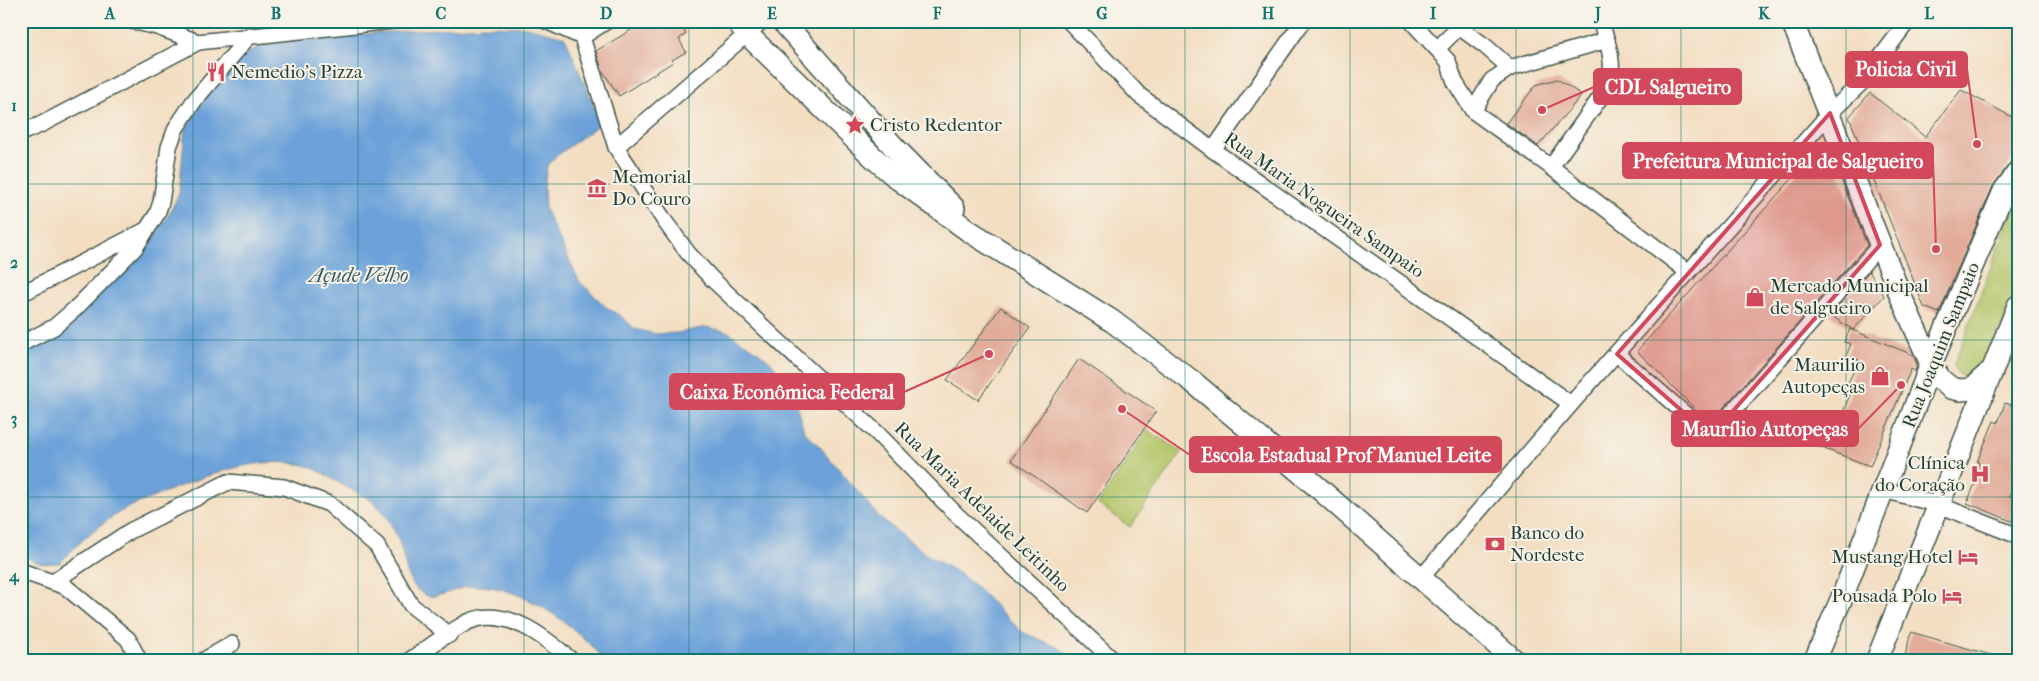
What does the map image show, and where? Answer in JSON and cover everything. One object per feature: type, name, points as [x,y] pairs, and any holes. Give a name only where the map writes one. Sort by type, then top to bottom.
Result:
[{"type":"main road","points":[[782,21],[894,147],[989,244]]},
{"type":"main road","points":[[1792,21],[1830,113],[1901,297],[1931,364],[1940,379],[1951,388],[1960,390],[1971,389],[1990,372]]},
{"type":"main road","points":[[749,25],[796,82],[874,158],[916,192],[989,244],[1112,321],[1185,377],[1307,478],[1514,660]]},
{"type":"main road","points":[[796,82],[817,60]]},
{"type":"main road","points":[[846,131],[866,116]]},
{"type":"main road","name":"Rua Joaquim Sampaio","points":[[1815,660],[1884,490],[1931,364],[2004,191],[2018,172]]},
{"type":"main road","points":[[1877,660],[1990,372],[2018,306]]},
{"type":"street","points":[[132,21],[157,27],[198,42]]},
{"type":"street","points":[[21,133],[42,124],[198,42],[392,21]]},
{"type":"street","points":[[546,21],[582,37],[607,21]]},
{"type":"street","name":"Rua Maria Adelaide Leitinho","points":[[572,21],[582,37],[616,147],[683,246],[712,279],[877,433],[956,514],[1113,660]]},
{"type":"street","name":"Rua Maria Nogueira Sampaio","points":[[1069,21],[1139,96],[1571,404]]},
{"type":"street","points":[[1213,150],[1303,21]]},
{"type":"street","points":[[1412,21],[1448,61],[1455,82],[1473,111],[1551,167],[1688,272]]},
{"type":"street","points":[[1551,167],[1612,77],[1607,40],[1600,21]]},
{"type":"street","points":[[1421,578],[1688,272],[1830,113],[1862,82],[1908,21]]},
{"type":"street","points":[[616,147],[749,25]]},
{"type":"street","points":[[1438,48],[1459,27],[1510,68]]},
{"type":"street","points":[[21,344],[54,327],[75,309],[130,254],[150,228],[161,202],[169,147],[176,128],[194,101],[250,35]]},
{"type":"street","points":[[1473,111],[1492,80],[1510,68],[1607,40]]},
{"type":"street","points":[[21,294],[150,228]]},
{"type":"street","points":[[1618,354],[1702,429],[1712,432],[1717,429],[1880,245]]},
{"type":"street","points":[[53,582],[130,531],[228,482],[284,487],[329,504],[377,546],[411,605],[449,635]]},
{"type":"street","points":[[1884,490],[1939,505],[2018,536]]},
{"type":"street","points":[[21,571],[66,587],[128,639],[139,660]]},
{"type":"street","points":[[410,660],[468,622],[484,618],[503,619],[522,626],[548,640],[571,660]]},
{"type":"street","points":[[204,660],[232,644]]},
{"type":"highlighted area","points":[[1830,113],[1880,245],[1717,429],[1706,432],[1617,354]]},
{"type":"green space","points":[[2018,195],[2018,288],[1981,374],[1966,379],[1957,373],[1954,365]]},
{"type":"green space","points":[[1147,430],[1182,452],[1130,527],[1098,504]]},
{"type":"water","name":"Açude Velho","points":[[483,26],[528,27],[565,37],[601,123],[555,157],[547,166],[544,187],[545,209],[579,281],[606,307],[622,317],[635,329],[655,334],[678,333],[706,327],[728,332],[758,352],[771,362],[777,370],[797,407],[804,431],[820,447],[880,518],[926,554],[973,584],[1022,632],[1059,648],[1077,660],[604,660],[578,633],[563,621],[528,599],[509,592],[491,587],[473,586],[441,595],[428,596],[423,594],[409,578],[396,534],[377,505],[314,469],[304,465],[286,463],[251,465],[215,473],[132,506],[100,526],[60,563],[34,562],[21,551],[21,353],[44,339],[149,244],[167,218],[179,194],[185,129],[203,101],[239,59],[261,45],[373,33]]},
{"type":"building","points":[[646,21],[679,21],[686,34],[679,39],[686,52],[619,96],[602,70],[596,51]]},
{"type":"building","points":[[1557,79],[1582,95],[1538,146],[1506,123],[1536,85]]},
{"type":"building","points":[[1961,90],[2018,120],[2018,152],[1993,186],[1939,313],[1924,307],[1849,117],[1870,93],[1925,137]]},
{"type":"building","name":"Mercado Municipal de Salgueiro","points":[[1826,141],[1867,245],[1711,422],[1707,421],[1637,351]]},
{"type":"building","points":[[1869,271],[1884,296],[1853,330],[1830,315]]},
{"type":"building","points":[[1001,307],[1030,328],[978,400],[947,380]]},
{"type":"building","points":[[1850,329],[1913,355],[1917,364],[1915,371],[1911,369],[1870,466],[1798,439],[1804,427],[1833,438],[1853,387],[1847,385],[1859,360],[1846,356],[1851,344],[1844,342]]},
{"type":"building","points":[[1079,359],[1156,411],[1087,513],[1011,460]]},
{"type":"building","points":[[2005,403],[2018,407],[2018,475],[2009,496],[2018,499],[2018,513],[2014,522],[1967,503],[1976,481],[1972,480],[1979,463],[1977,462],[1994,421],[1998,423]]},
{"type":"building","points":[[1911,632],[1994,656],[1993,660],[1904,660]]},
{"type":"place","name":"Nemedio's Pizza","points":[[216,72]]},
{"type":"place","name":"CDL Salgueiro","points":[[1542,110]]},
{"type":"place","name":"Cristo Redentor","points":[[855,125]]},
{"type":"place","name":"Policia Civil","points":[[1977,144]]},
{"type":"place","name":"Memorial Do Couro","points":[[597,188]]},
{"type":"place","name":"Prefeitura Municipal de Salgueiro","points":[[1936,249]]},
{"type":"place","name":"Mercado Municipal de Salgueiro","points":[[1755,297]]},
{"type":"place","name":"Caixa Econômica Federal","points":[[989,354]]},
{"type":"place","name":"Maurilio Autopeças","points":[[1880,376]]},
{"type":"place","name":"Maurílio Autopeças","points":[[1901,385]]},
{"type":"place","name":"Escola Estadual Prof Manuel Leite","points":[[1122,409]]},
{"type":"place","name":"Clínica do Coração","points":[[1980,474]]},
{"type":"place","name":"Banco do Nordeste","points":[[1495,544]]},
{"type":"place","name":"Mustang Hotel","points":[[1968,557]]},
{"type":"place","name":"Pousada Polo","points":[[1952,596]]}]
